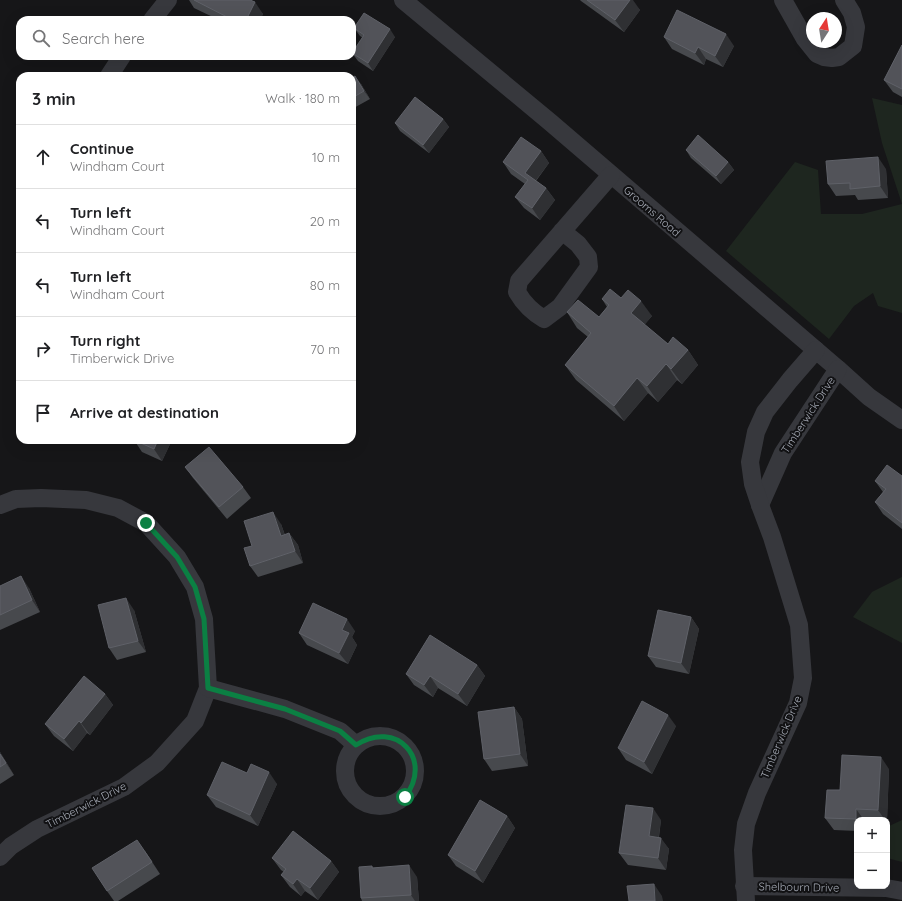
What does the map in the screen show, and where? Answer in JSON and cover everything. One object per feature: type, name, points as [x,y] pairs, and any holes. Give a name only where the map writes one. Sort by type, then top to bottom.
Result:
[{"type":"street","points":[[155,16],[168,0]]},
{"type":"street","name":"Grooms Road","points":[[403,0],[550,122],[838,368],[869,397],[902,420]]},
{"type":"street","points":[[783,0],[805,39],[817,54],[832,58],[839,57],[852,46],[856,28],[852,13],[844,0]]},
{"type":"street","points":[[112,72],[119,60]]},
{"type":"street","points":[[562,231],[578,244],[588,257],[589,268],[560,307],[544,319],[532,312],[516,292],[519,281],[562,231],[611,175]]},
{"type":"street","name":"Timberwick Drive","points":[[745,893],[743,850],[746,824],[757,793],[798,703],[803,678],[799,625],[772,536],[753,484],[750,462],[756,432],[765,412],[816,350]]},
{"type":"street","name":"Timberwick Drive","points":[[760,505],[783,453],[838,368]]},
{"type":"street","name":"Timberwick Drive","points":[[0,505],[22,498],[86,500],[118,508],[146,523],[177,557],[195,587],[204,619],[208,688],[195,721],[157,763],[124,787],[37,830],[11,846],[0,857]]},
{"type":"street","points":[[208,688],[285,709],[340,731],[356,745]]},
{"type":"street","name":"Shelbourn Drive","points":[[745,893],[886,888],[902,891]]},
{"type":"shaded area","points":[[872,98],[902,105],[902,204],[882,143]]},
{"type":"shaded area","points":[[795,162],[818,170],[821,214],[862,214],[902,204],[902,313],[878,306],[873,293],[854,306],[829,339],[726,251]]},
{"type":"shaded area","points":[[902,577],[902,643],[853,617],[872,592]]},
{"type":"shaded area","points":[[902,820],[902,862],[890,859],[890,826]]},
{"type":"building","points":[[194,0],[250,0],[255,2],[248,16],[225,16]]},
{"type":"building","points":[[587,0],[630,0],[615,20]]},
{"type":"building","points":[[677,10],[726,34],[715,56],[698,47],[695,53],[664,37]]},
{"type":"building","points":[[364,13],[390,29],[368,63],[356,56],[356,47],[364,35],[356,29],[356,25]]},
{"type":"building","points":[[902,45],[902,89],[884,80]]},
{"type":"building","points":[[356,78],[364,91],[356,96]]},
{"type":"building","points":[[415,97],[443,119],[423,145],[395,123]]},
{"type":"building","points":[[698,135],[728,162],[716,176],[686,150]]},
{"type":"building","points":[[521,137],[541,151],[525,173],[546,188],[532,208],[515,197],[528,180],[503,162]]},
{"type":"building","points":[[878,157],[880,186],[850,189],[850,183],[828,184],[826,161]]},
{"type":"building","points":[[610,289],[621,298],[628,290],[641,301],[631,313],[668,344],[673,337],[688,350],[671,369],[666,364],[647,386],[637,378],[614,406],[565,365],[591,333],[567,312],[578,300],[599,317],[609,305],[602,299]]},
{"type":"building","points":[[143,444],[156,444],[154,449]]},
{"type":"building","points":[[209,447],[243,487],[219,507],[185,467]]},
{"type":"building","points":[[887,465],[902,476],[902,523],[875,502],[886,489],[875,481]]},
{"type":"building","points":[[273,512],[281,536],[289,533],[295,551],[250,566],[244,548],[252,546],[244,521]]},
{"type":"building","points":[[21,576],[32,600],[0,615],[0,586]]},
{"type":"building","points":[[126,598],[138,641],[109,648],[98,605]]},
{"type":"building","points":[[313,603],[347,619],[342,630],[349,633],[339,653],[299,633]]},
{"type":"building","points":[[658,610],[691,617],[681,663],[648,656]]},
{"type":"building","points":[[430,635],[477,665],[458,694],[430,676],[424,685],[406,674]]},
{"type":"building","points":[[84,676],[105,694],[81,723],[79,721],[64,739],[45,724]]},
{"type":"building","points":[[642,701],[668,715],[644,762],[618,748]]},
{"type":"building","points":[[514,707],[520,754],[484,759],[478,712]]},
{"type":"building","points":[[0,754],[6,763],[0,767]]},
{"type":"building","points":[[842,755],[881,757],[878,810],[856,809],[856,817],[854,817],[854,819],[825,818],[827,790],[840,790]]},
{"type":"building","points":[[222,762],[247,773],[251,764],[269,772],[250,815],[207,795]]},
{"type":"building","points":[[480,800],[507,816],[475,871],[448,855]]},
{"type":"building","points":[[626,805],[653,808],[649,836],[661,838],[658,858],[619,853]]},
{"type":"building","points":[[293,831],[331,861],[310,888],[297,879],[293,884],[281,875],[286,869],[272,858]]},
{"type":"building","points":[[137,840],[152,862],[107,891],[92,868]]},
{"type":"building","points":[[409,865],[411,895],[361,898],[359,867],[372,866],[372,868]]},
{"type":"building","points":[[654,884],[655,901],[629,901],[627,886]]},
{"type":"route","points":[[146,523],[177,557],[195,587],[204,619],[208,688],[285,709],[340,731],[356,745],[365,739],[374,736],[394,738],[409,751],[414,760],[416,769],[415,780],[405,797]]}]
